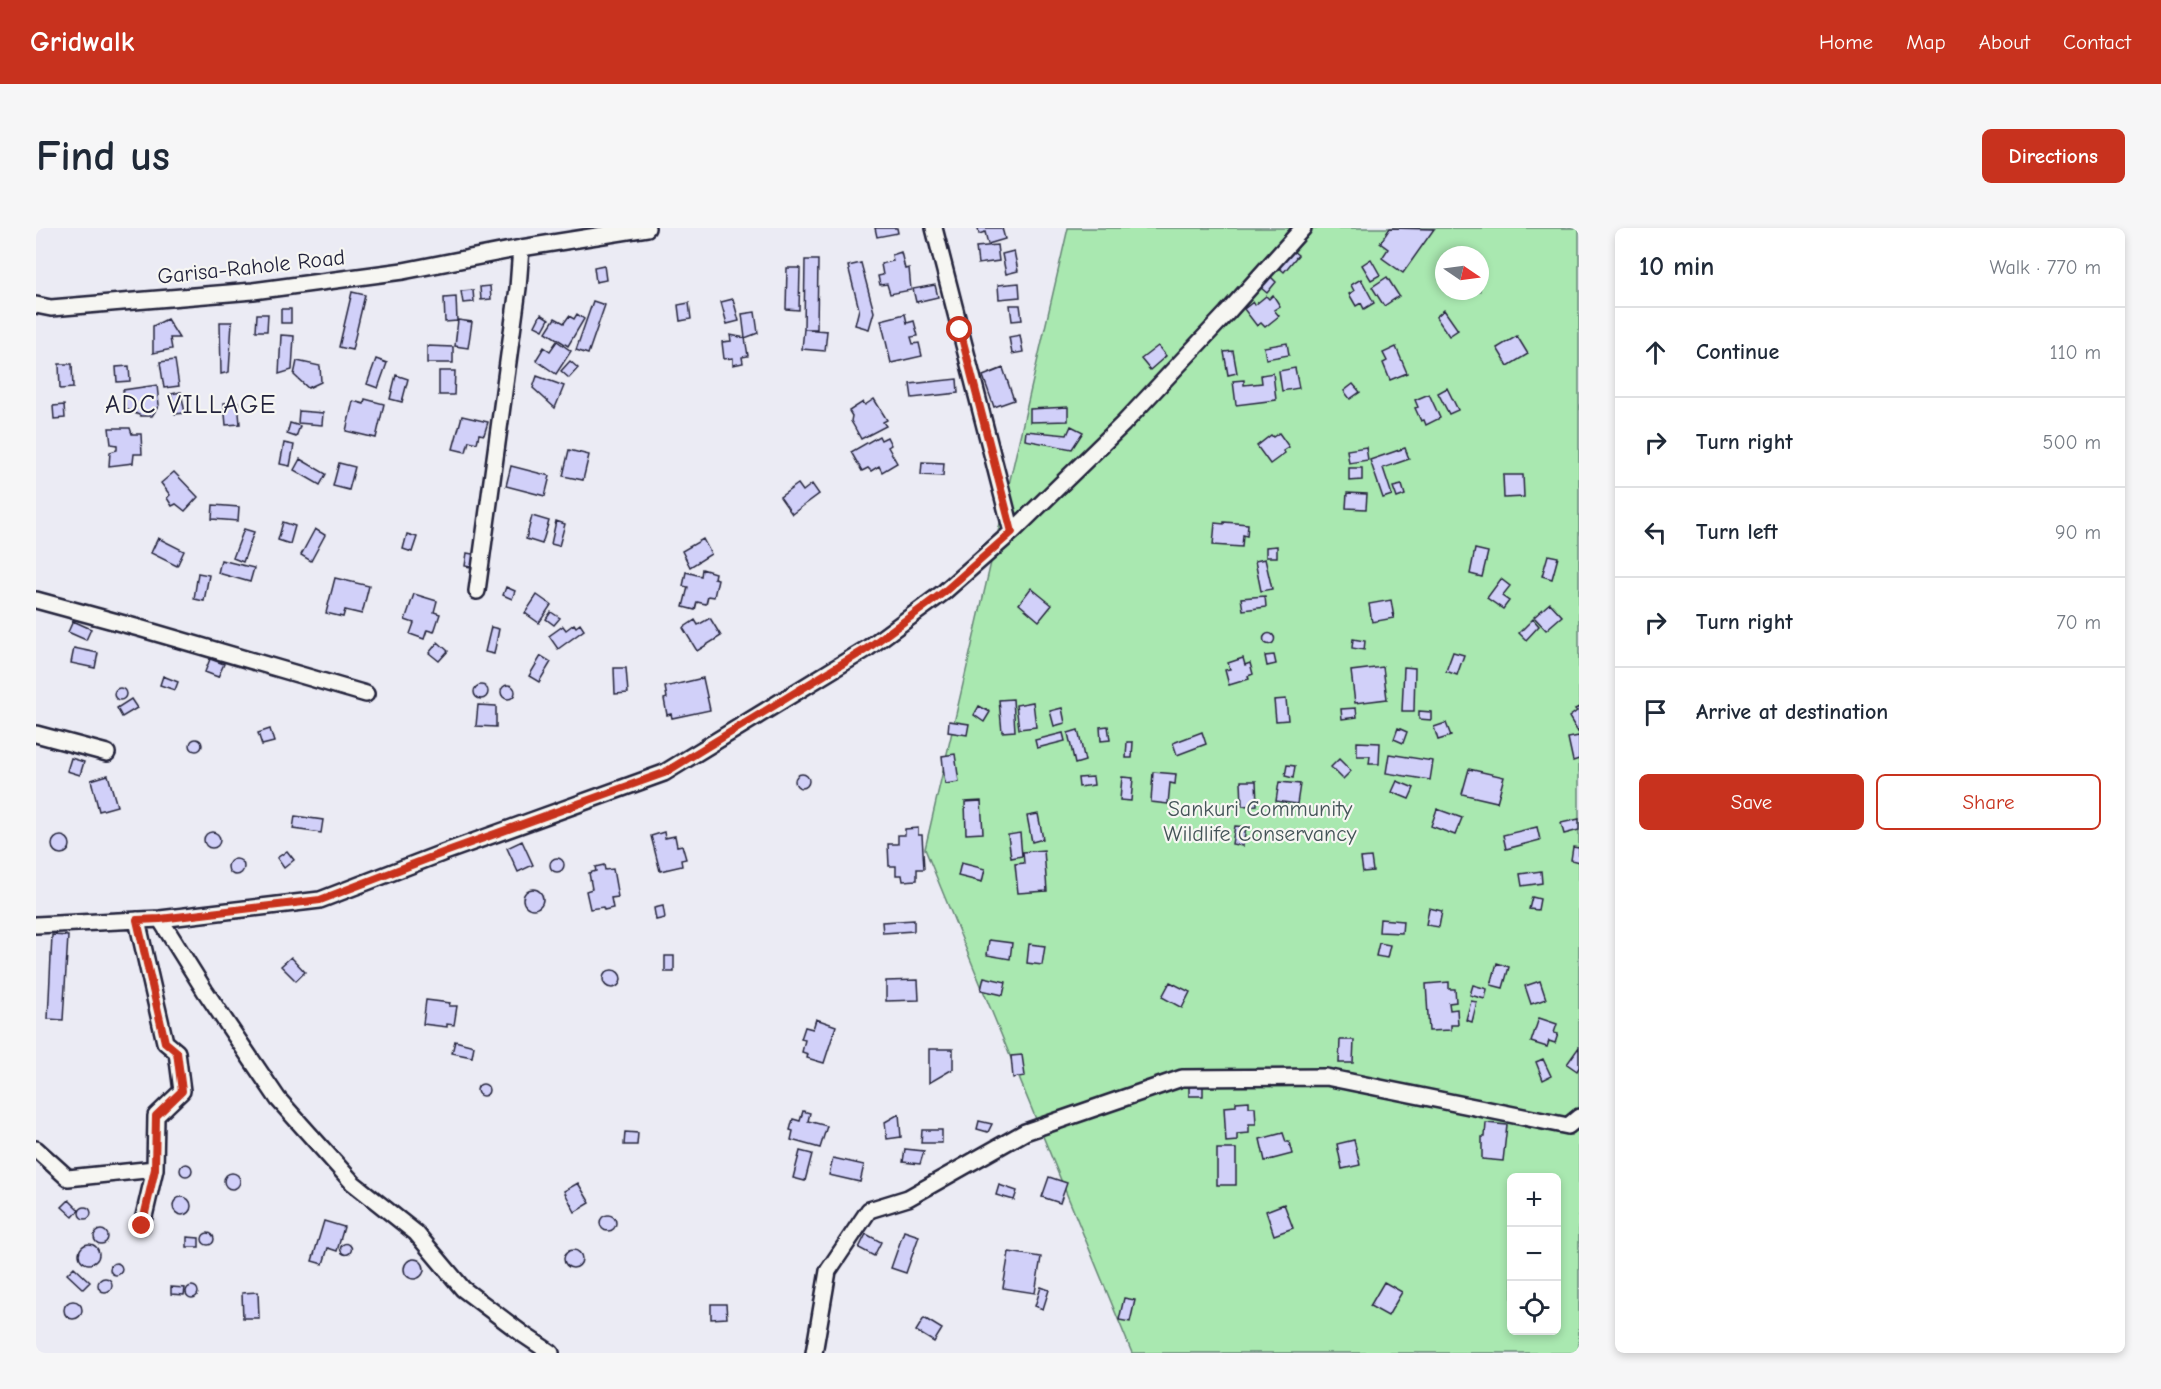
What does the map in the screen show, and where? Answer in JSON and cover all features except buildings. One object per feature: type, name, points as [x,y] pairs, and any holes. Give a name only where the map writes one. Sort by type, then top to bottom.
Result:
[{"type":"street","name":"Garisa-Rahole Road","points":[[36,306],[51,308],[253,291],[403,271],[521,248],[647,228]]},
{"type":"street","points":[[934,228],[1012,532]]},
{"type":"street","points":[[36,925],[160,919],[320,900],[664,773],[868,648],[944,592],[1012,532],[1123,424],[1303,228]]},
{"type":"street","points":[[477,591],[506,383],[521,248]]},
{"type":"street","points":[[36,600],[366,694]]},
{"type":"street","points":[[36,734],[107,753]]},
{"type":"street","points":[[160,919],[205,991],[278,1099],[353,1183],[416,1233],[463,1288],[551,1353]]},
{"type":"street","points":[[137,920],[165,1042],[177,1052],[182,1091],[156,1116],[155,1169],[142,1226]]},
{"type":"street","points":[[814,1353],[828,1271],[869,1210],[908,1198],[1025,1132],[1182,1078],[1326,1077],[1568,1125],[1579,1117]]},
{"type":"street","points":[[36,1149],[68,1178],[155,1169]]},
{"type":"green space","name":"Sankuri Community Wildlife Conservancy","points":[[1068,228],[1579,228],[1579,1353],[1132,1353],[925,849]]},
{"type":"district","name":"ADC VILLAGE","points":[[191,404]]},
{"type":"route","points":[[142,1226],[155,1169],[156,1116],[182,1091],[177,1052],[165,1042],[137,920],[320,900],[664,773],[868,648],[944,592],[1012,532],[960,330]]}]
